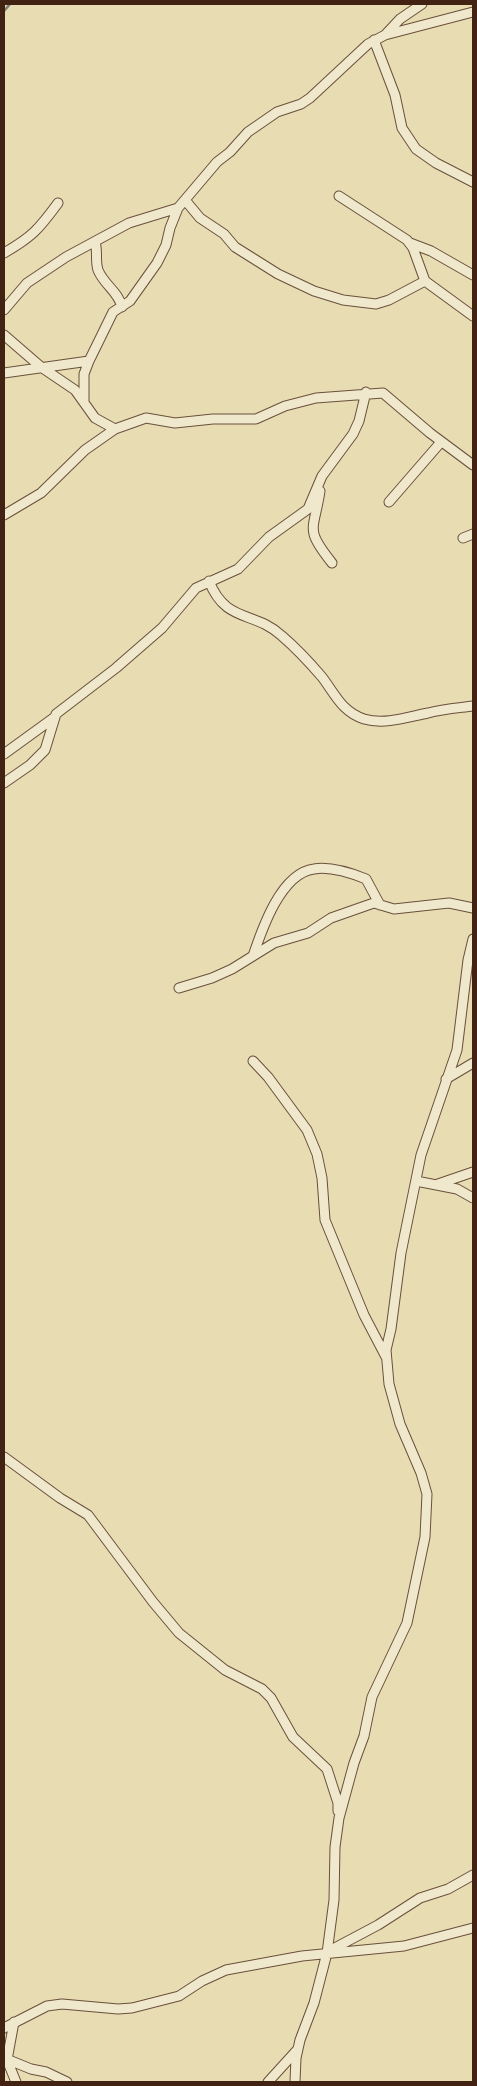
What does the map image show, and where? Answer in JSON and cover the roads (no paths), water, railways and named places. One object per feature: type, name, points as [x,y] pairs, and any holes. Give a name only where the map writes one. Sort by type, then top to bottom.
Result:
[{"type":"street","points":[[385,36],[400,19],[422,4]]},
{"type":"street","points":[[84,401],[84,374],[113,312],[122,307],[141,288],[160,258],[178,208],[248,132],[277,112],[301,104],[310,98],[374,40],[473,12]]},
{"type":"street","points":[[374,40],[395,95],[402,128],[416,149],[436,163],[473,182]]},
{"type":"street","points":[[339,196],[410,243],[431,251],[473,275]]},
{"type":"street","points":[[185,200],[200,218],[224,234],[235,247],[278,274],[314,291],[343,300],[376,304],[389,300],[425,282]]},
{"type":"street","points":[[4,253],[29,239],[58,202]]},
{"type":"street","points":[[4,310],[27,283],[49,267],[129,222],[178,208]]},
{"type":"street","points":[[96,242],[98,269],[104,280],[119,297],[122,307]]},
{"type":"street","points":[[410,243],[425,282],[473,316]]},
{"type":"street","points":[[4,335],[41,366],[75,390],[95,418],[115,429]]},
{"type":"street","points":[[4,373],[41,366],[49,368],[89,361]]},
{"type":"street","points":[[4,754],[55,717],[144,644],[162,628],[196,588],[238,569],[269,537],[308,509],[322,476],[353,434],[359,421],[366,392]]},
{"type":"street","points":[[4,515],[41,493],[85,450],[115,429],[146,418],[175,423],[214,419],[256,419],[285,406],[316,398],[366,392],[383,393],[473,465]]},
{"type":"street","points":[[389,502],[442,442]]},
{"type":"street","points":[[322,476],[312,523],[314,536],[332,563]]},
{"type":"street","points":[[463,538],[473,534]]},
{"type":"street","points":[[209,581],[220,602],[236,613],[274,628],[285,638],[322,678],[339,702],[350,713],[365,719],[389,720],[473,706]]},
{"type":"street","points":[[4,784],[40,757],[50,738],[51,725],[55,717]]},
{"type":"street","points":[[253,956],[279,894],[297,876],[313,868],[343,872],[366,879],[380,905]]},
{"type":"street","points":[[180,988],[212,978],[274,943],[308,933],[331,918],[368,905],[380,905],[394,909],[448,902],[473,908]]},
{"type":"street","points":[[338,1818],[364,1736],[372,1697],[408,1623],[428,1513],[427,1494],[421,1473],[400,1424],[389,1384],[386,1357],[401,1253],[422,1154],[457,1050],[468,960],[473,939]]},
{"type":"street","points":[[253,1061],[268,1077],[307,1130],[317,1154],[322,1178],[325,1220],[364,1316],[386,1357]]},
{"type":"street","points":[[446,1079],[473,1064]]},
{"type":"street","points":[[436,1185],[473,1172]]},
{"type":"street","points":[[416,1181],[457,1189],[473,1198]]},
{"type":"street","points":[[4,1457],[60,1498],[88,1515],[152,1602],[179,1633],[225,1670],[262,1689],[271,1698],[293,1737],[327,1768],[338,1803],[334,1900],[326,1953],[314,2003],[298,2049],[295,2082]]},
{"type":"street","points":[[326,1953],[336,1946],[378,1926],[420,1898],[448,1889],[473,1875]]},
{"type":"street","points":[[4,2028],[46,2006],[62,2004],[118,2009],[141,2006],[179,1996],[202,1981],[226,1970],[326,1953],[404,1946],[473,1928]]},
{"type":"street","points":[[14,2022],[5,2059],[16,2082]]},
{"type":"street","points":[[268,2082],[298,2049]]},
{"type":"street","points":[[5,2059],[46,2072],[67,2082]]},
{"type":"waterway","points":[[4,11],[10,4]]}]
